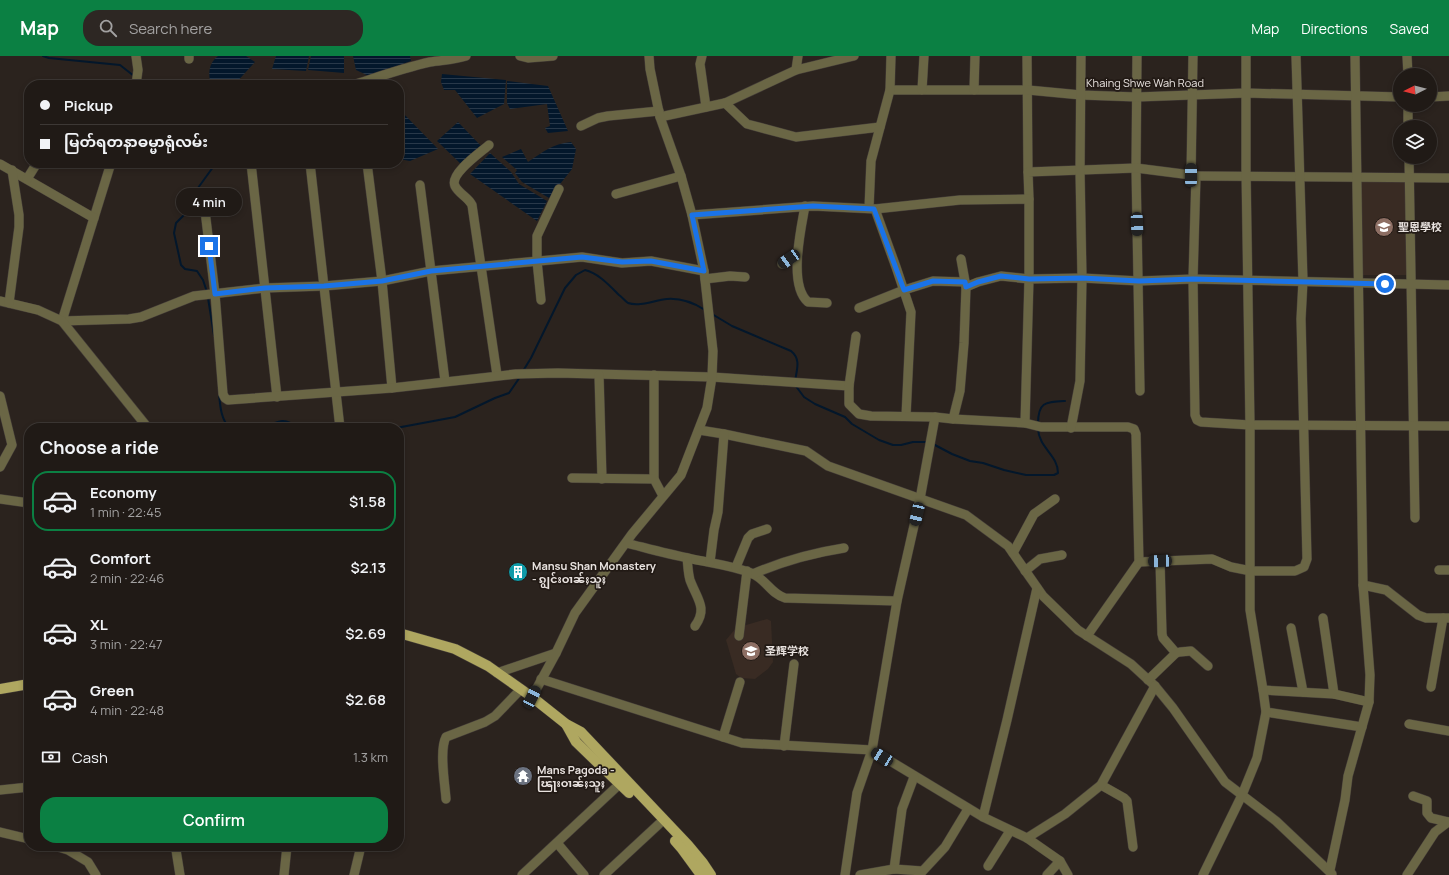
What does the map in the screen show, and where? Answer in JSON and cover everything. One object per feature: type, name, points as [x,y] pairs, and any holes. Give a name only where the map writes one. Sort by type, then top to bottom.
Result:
[{"type":"main road","points":[[404,637],[454,649],[488,666],[532,697],[566,724],[581,732],[682,849],[701,875]]},
{"type":"main road","points":[[0,682],[24,679]]},
{"type":"main road","points":[[0,689],[24,685]]},
{"type":"main road","points":[[623,781],[688,845],[703,862],[711,875]]},
{"type":"street","points":[[136,56],[138,70],[137,80]]},
{"type":"street","points":[[375,80],[395,71],[431,62],[466,56]]},
{"type":"street","points":[[520,56],[528,58],[553,56]]},
{"type":"street","points":[[532,697],[556,653],[575,613],[626,543],[681,475],[707,408],[712,377],[713,351],[704,275],[692,215],[681,176],[660,114],[650,69],[649,56]]},
{"type":"street","points":[[702,56],[700,64],[706,107]]},
{"type":"street","points":[[796,70],[798,56]]},
{"type":"street","points":[[581,126],[598,118],[608,116],[660,114],[725,103],[796,70],[854,56]]},
{"type":"street","points":[[891,56],[890,90],[871,161],[872,209],[904,290],[911,312],[906,416]]},
{"type":"street","points":[[922,90],[924,56]]},
{"type":"street","points":[[974,90],[975,56]]},
{"type":"street","points":[[1027,56],[1029,279],[1033,426]]},
{"type":"street","points":[[1071,428],[1080,381],[1082,278],[1080,171],[1081,56]]},
{"type":"street","points":[[1137,56],[1136,168],[1140,391]]},
{"type":"street","points":[[1193,56],[1193,279],[1195,415],[1197,420],[1201,422],[1250,425],[1449,426]]},
{"type":"street","points":[[1204,875],[1242,795],[1257,758],[1266,712],[1250,610],[1250,425],[1247,281],[1246,56]]},
{"type":"street","points":[[1139,562],[1212,559],[1231,567],[1251,571],[1295,572],[1304,567],[1307,559],[1301,318],[1303,281],[1296,56]]},
{"type":"street","points":[[1332,873],[1348,776],[1369,702],[1370,675],[1363,585],[1354,56]]},
{"type":"street","points":[[1407,56],[1408,68]]},
{"type":"street","name":"Khaing Shwe Wah Road","points":[[890,90],[1028,90],[1081,95],[1137,97],[1246,93],[1393,97]]},
{"type":"street","points":[[1437,96],[1449,96]]},
{"type":"street","points":[[725,103],[747,124],[796,137],[880,127]]},
{"type":"street","points":[[489,145],[460,170],[454,179],[454,184],[456,188],[470,200],[472,205],[497,375]]},
{"type":"street","points":[[0,164],[94,218]]},
{"type":"street","points":[[1409,164],[1415,518]]},
{"type":"street","points":[[27,179],[34,168]]},
{"type":"street","points":[[62,321],[109,168]]},
{"type":"street","points":[[252,168],[277,397]]},
{"type":"street","points":[[311,168],[340,423]]},
{"type":"street","points":[[368,168],[382,281],[392,388]]},
{"type":"street","points":[[1028,172],[1136,168],[1193,175],[1449,178]]},
{"type":"street","points":[[12,170],[19,215],[19,228],[4,302],[38,310],[62,321],[129,319],[141,317],[194,296],[265,288],[324,286],[382,281],[431,271],[582,257],[622,262],[651,261],[704,275],[745,277]]},
{"type":"street","points":[[616,194],[681,176]]},
{"type":"street","points":[[420,185],[445,381]]},
{"type":"street","points":[[541,300],[537,261],[537,236],[559,189]]},
{"type":"street","points":[[203,194],[209,295],[225,398],[228,400],[392,388],[497,375],[558,373],[712,377],[849,386]]},
{"type":"street","points":[[692,215],[805,206],[872,209],[960,200],[1029,199]]},
{"type":"street","points":[[805,206],[797,254],[800,285],[808,302],[827,303]]},
{"type":"street","points":[[782,264],[797,254]]},
{"type":"street","points":[[953,419],[960,391],[964,343],[966,285],[961,258]]},
{"type":"street","points":[[858,308],[904,290],[933,281],[966,285],[1001,276],[1029,279],[1082,278],[1139,281],[1193,279],[1449,285]]},
{"type":"street","points":[[62,321],[144,423]]},
{"type":"street","points":[[856,336],[849,386],[849,404],[859,414],[871,416],[935,417],[1033,426],[1071,428],[1128,427],[1134,429],[1136,434],[1139,562],[1087,636]]},
{"type":"street","points":[[599,375],[602,479]]},
{"type":"street","points":[[654,375],[654,480],[663,496]]},
{"type":"street","points":[[0,396],[12,445],[0,467]]},
{"type":"street","points":[[845,875],[857,793],[872,750],[897,601],[920,499],[935,417]]},
{"type":"street","points":[[699,430],[806,451],[828,466],[966,515],[1008,546],[1043,596],[1078,630],[1131,664],[1151,683],[1173,708],[1225,782],[1276,821],[1332,873]]},
{"type":"street","points":[[710,562],[718,512],[724,434]]},
{"type":"street","points":[[572,478],[654,480]]},
{"type":"street","points":[[0,499],[24,502]]},
{"type":"street","points":[[1013,553],[1034,514],[1055,500]]},
{"type":"street","points":[[736,567],[748,538],[752,534],[767,528]]},
{"type":"street","points":[[626,543],[687,558],[736,567],[750,572],[765,582],[774,593],[785,598],[897,601]]},
{"type":"street","points":[[750,572],[814,553],[844,548]]},
{"type":"street","points":[[1025,571],[1040,559],[1062,555]]},
{"type":"street","points":[[687,558],[689,576],[701,607],[701,618],[695,626]]},
{"type":"street","points":[[1160,561],[1162,634],[1163,638],[1176,653]]},
{"type":"street","points":[[1438,570],[1449,570]]},
{"type":"street","points":[[739,636],[750,572]]},
{"type":"street","points":[[1363,585],[1386,590],[1418,615],[1426,618],[1446,618],[1431,687]]},
{"type":"street","points":[[982,818],[1007,720],[1037,588]]},
{"type":"street","points":[[1323,618],[1334,694]]},
{"type":"street","points":[[1291,628],[1303,692]]},
{"type":"street","points":[[1026,838],[1065,814],[1101,785],[1151,683],[1176,653],[1191,651],[1208,666]]},
{"type":"street","points":[[497,673],[556,653]]},
{"type":"street","points":[[784,746],[794,664]]},
{"type":"street","points":[[541,679],[742,743],[872,750],[982,818],[1026,838],[1060,861],[1068,875]]},
{"type":"street","points":[[723,737],[740,682]]},
{"type":"street","points":[[446,799],[443,754],[443,742],[446,737],[485,722],[494,716],[521,689]]},
{"type":"street","points":[[1263,690],[1334,694],[1369,702]]},
{"type":"street","points":[[1266,712],[1362,727]]},
{"type":"street","points":[[1409,724],[1449,732]]},
{"type":"street","points":[[894,869],[902,809],[914,777]]},
{"type":"street","points":[[523,875],[623,781]]},
{"type":"street","points":[[1101,785],[1127,801],[1133,847]]},
{"type":"street","points":[[0,790],[24,788]]},
{"type":"street","points":[[1413,796],[1427,801],[1427,813],[1432,818],[1449,822]]},
{"type":"street","points":[[860,875],[894,869],[920,873],[945,847],[968,809]]},
{"type":"street","points":[[1407,875],[1435,832],[1449,822]]},
{"type":"street","points":[[604,875],[659,824]]},
{"type":"street","points":[[988,866],[1010,831]]},
{"type":"street","points":[[0,832],[24,838]]},
{"type":"street","points":[[557,843],[584,875]]},
{"type":"street","points":[[70,851],[88,862],[96,875]]},
{"type":"street","points":[[176,851],[180,875]]},
{"type":"street","points":[[284,875],[286,851]]},
{"type":"street","points":[[354,875],[360,851]]},
{"type":"street","points":[[1047,875],[1060,861]]},
{"type":"shaded area","name":"聖恩學校","points":[[1362,180],[1406,180],[1407,275],[1362,275]]},
{"type":"shaded area","name":"圣辉学校","points":[[767,619],[771,621],[773,662],[768,669],[755,679],[741,678],[736,674],[726,640],[736,628]]},
{"type":"water","points":[[218,56],[246,56],[255,62],[239,80],[210,80],[210,69],[212,62]]},
{"type":"water","points":[[276,56],[309,56],[306,71],[272,69]]},
{"type":"water","points":[[311,56],[344,56],[344,73],[308,70]]},
{"type":"water","points":[[353,56],[410,56],[411,61],[369,76],[356,70]]},
{"type":"water","points":[[442,74],[506,80],[504,104],[477,118],[455,90],[444,90],[441,82]]},
{"type":"water","points":[[507,81],[548,86],[568,131],[548,133],[545,128],[550,126],[547,104],[510,109],[507,103]]},
{"type":"water","points":[[404,114],[438,149],[410,161],[404,160]]},
{"type":"water","points":[[458,122],[482,147],[463,166],[437,141]]},
{"type":"water","points":[[571,142],[576,149],[572,169],[549,198],[522,182],[515,173],[517,170],[502,157],[521,149],[528,162],[553,147]]},
{"type":"water","points":[[490,153],[511,172],[519,184],[547,201],[537,221],[470,174]]},
{"type":"waterway","points":[[43,56],[49,58],[120,65],[134,76]]},
{"type":"waterway","points":[[207,292],[203,280],[197,271],[185,269],[181,265],[174,233],[176,223],[185,214],[190,199],[212,168]]},
{"type":"waterway","points":[[523,371],[531,358],[565,288],[576,275],[585,270],[603,280],[628,303],[637,304],[667,299],[677,299],[692,303],[705,310]]},
{"type":"waterway","points":[[208,298],[214,335]]},
{"type":"waterway","points":[[712,314],[732,326],[791,351],[796,357],[797,361],[795,381]]},
{"type":"waterway","points":[[404,427],[455,417],[509,393],[520,377]]},
{"type":"waterway","points":[[795,385],[804,397],[815,404],[845,417],[852,424],[879,440],[893,445],[913,442],[927,442]]},
{"type":"waterway","points":[[219,393],[223,417],[226,423]]},
{"type":"waterway","points":[[1038,424],[1039,411],[1041,407],[1048,403],[1065,401]]},
{"type":"waterway","points":[[274,423],[280,421],[290,423]]},
{"type":"waterway","points":[[933,444],[970,461],[983,463],[1004,470],[1026,475],[1054,475],[1058,473],[1055,461],[1039,436],[1038,429]]},
{"type":"place","name":"聖恩學校","points":[[1384,227]]},
{"type":"place","name":"Mansu Shan Monastery - ၵျွင်းဝၢၼ်ႈသူႈ","points":[[518,572]]},
{"type":"place","name":"圣辉学校","points":[[751,651]]},
{"type":"place","name":"Mans Pagoda - ၽြႃးဝၢၼ်ႈသူႈ","points":[[523,776]]},
{"type":"route","points":[[209,246],[215,294],[265,288],[324,286],[382,281],[431,271],[582,257],[622,262],[651,261],[704,271],[692,215],[813,206],[874,209],[904,290],[933,281],[965,282],[966,287],[990,278],[1001,276],[1029,279],[1082,278],[1139,281],[1193,279],[1358,282],[1385,284]]}]
